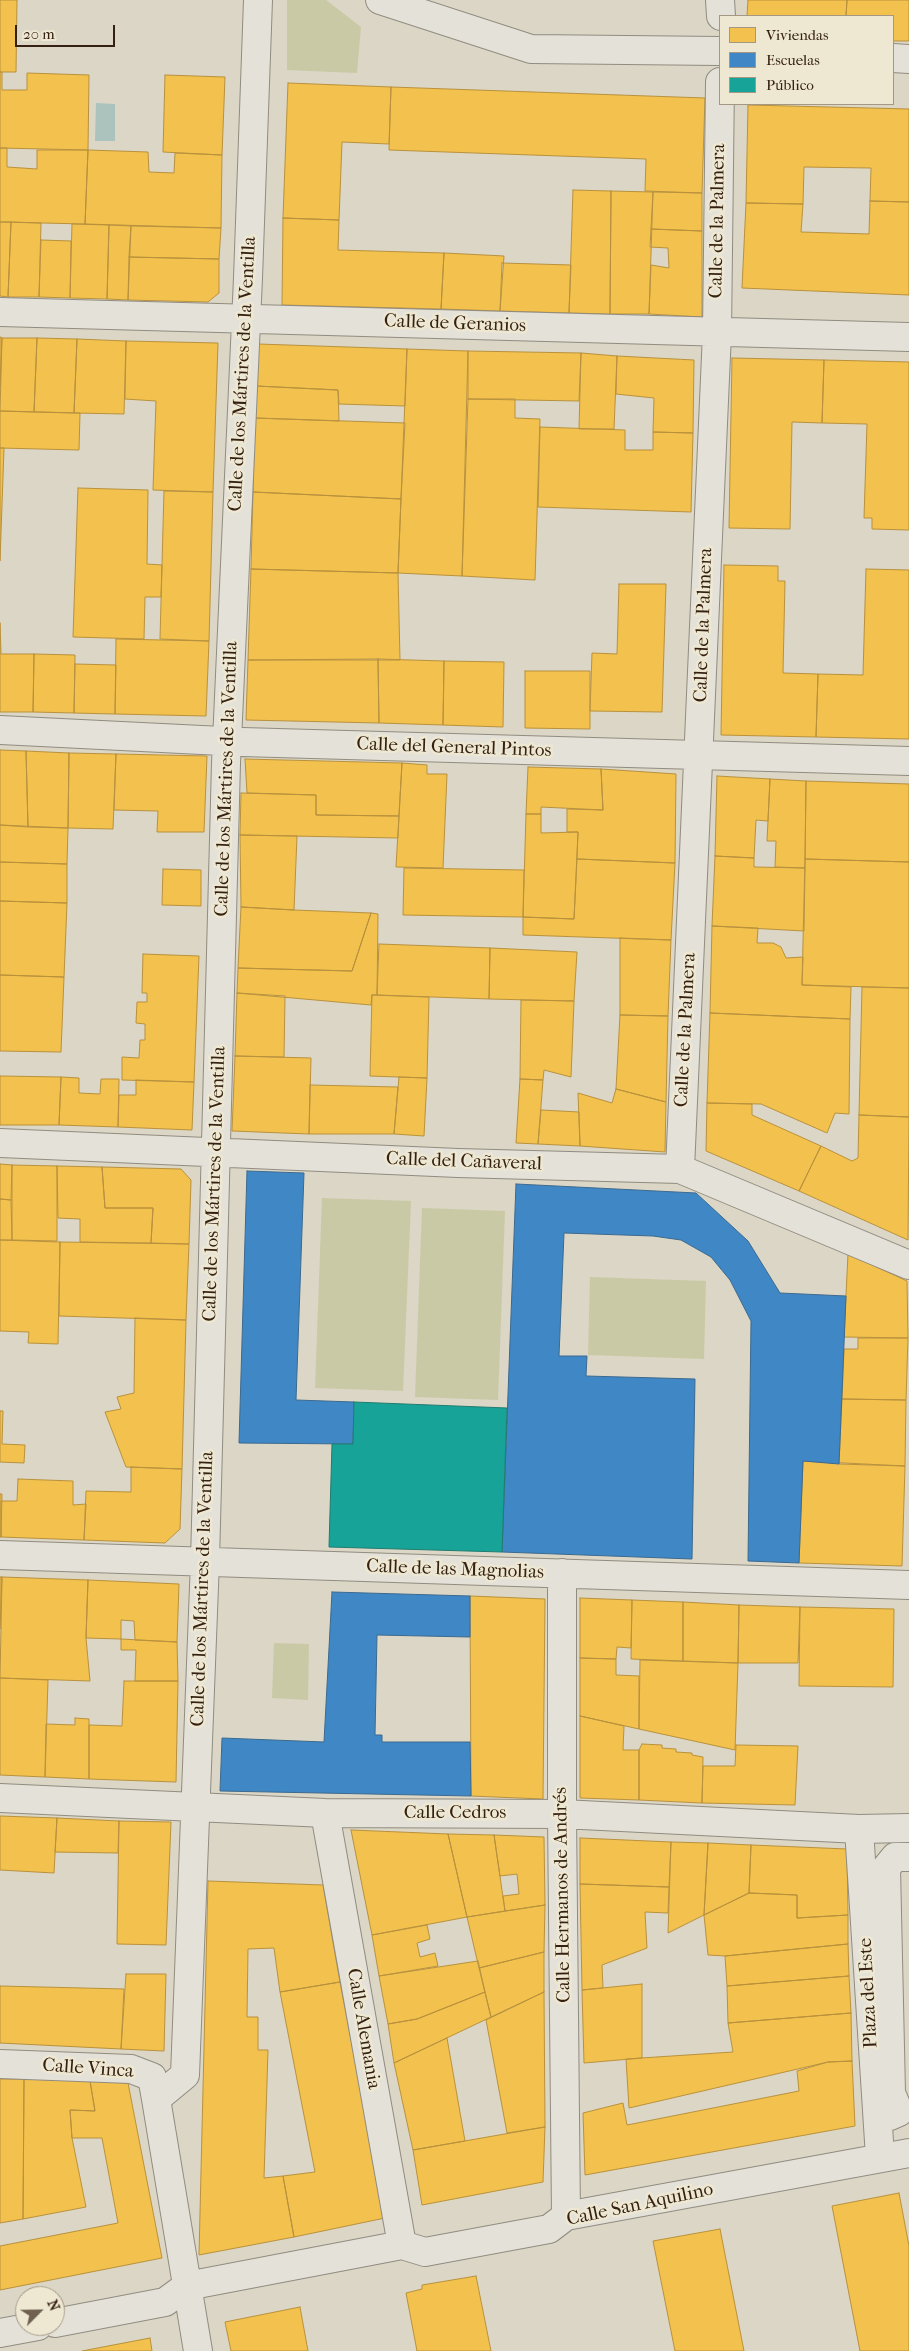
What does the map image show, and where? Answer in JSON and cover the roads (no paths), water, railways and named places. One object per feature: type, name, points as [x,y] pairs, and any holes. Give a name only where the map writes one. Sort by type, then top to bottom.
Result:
[{"type":"street","name":"Calle de los Mártires de la Ventilla","points":[[156,2099],[185,2074],[206,1561],[228,741],[258,0]]},
{"type":"street","points":[[380,0],[531,49],[719,52]]},
{"type":"street","points":[[720,0],[720,15]]},
{"type":"street","points":[[894,58],[909,59]]},
{"type":"street","name":"Calle de la Palmera","points":[[680,1168],[717,333],[720,105]]},
{"type":"street","name":"Calle de Geranios","points":[[0,312],[909,337]]},
{"type":"street","name":"Calle del General Pintos","points":[[0,730],[228,741],[909,761]]},
{"type":"street","name":"Calle del Cañaveral","points":[[0,1143],[458,1163],[680,1168],[909,1265]]},
{"type":"street","name":"Calle de las Magnolias","points":[[0,1555],[909,1585]]},
{"type":"street","name":"Calle Hermanos de Andrés","points":[[562,1573],[566,2216]]},
{"type":"street","name":"Calle Cedros","points":[[0,1798],[326,1813],[562,1814],[859,1829],[909,1828]]},
{"type":"street","name":"Calle Alemania","points":[[326,1813],[402,2245]]},
{"type":"street","name":"Plaza del Este","points":[[859,1829],[880,2157]]},
{"type":"street","points":[[890,1864],[891,2093],[899,2116]]},
{"type":"street","name":"Calle Vinca","points":[[0,2064],[131,2069],[152,2076],[156,2099]]},
{"type":"street","points":[[156,2099],[198,2351]]},
{"type":"street","name":"Calle San Aquilino","points":[[65,2321],[165,2302],[187,2286],[402,2245],[426,2252],[549,2229],[566,2216],[909,2153]]},
{"type":"street","points":[[0,2334],[15,2331]]},
{"type":"water","points":[[96,103],[115,104],[115,141],[95,141]]}]
